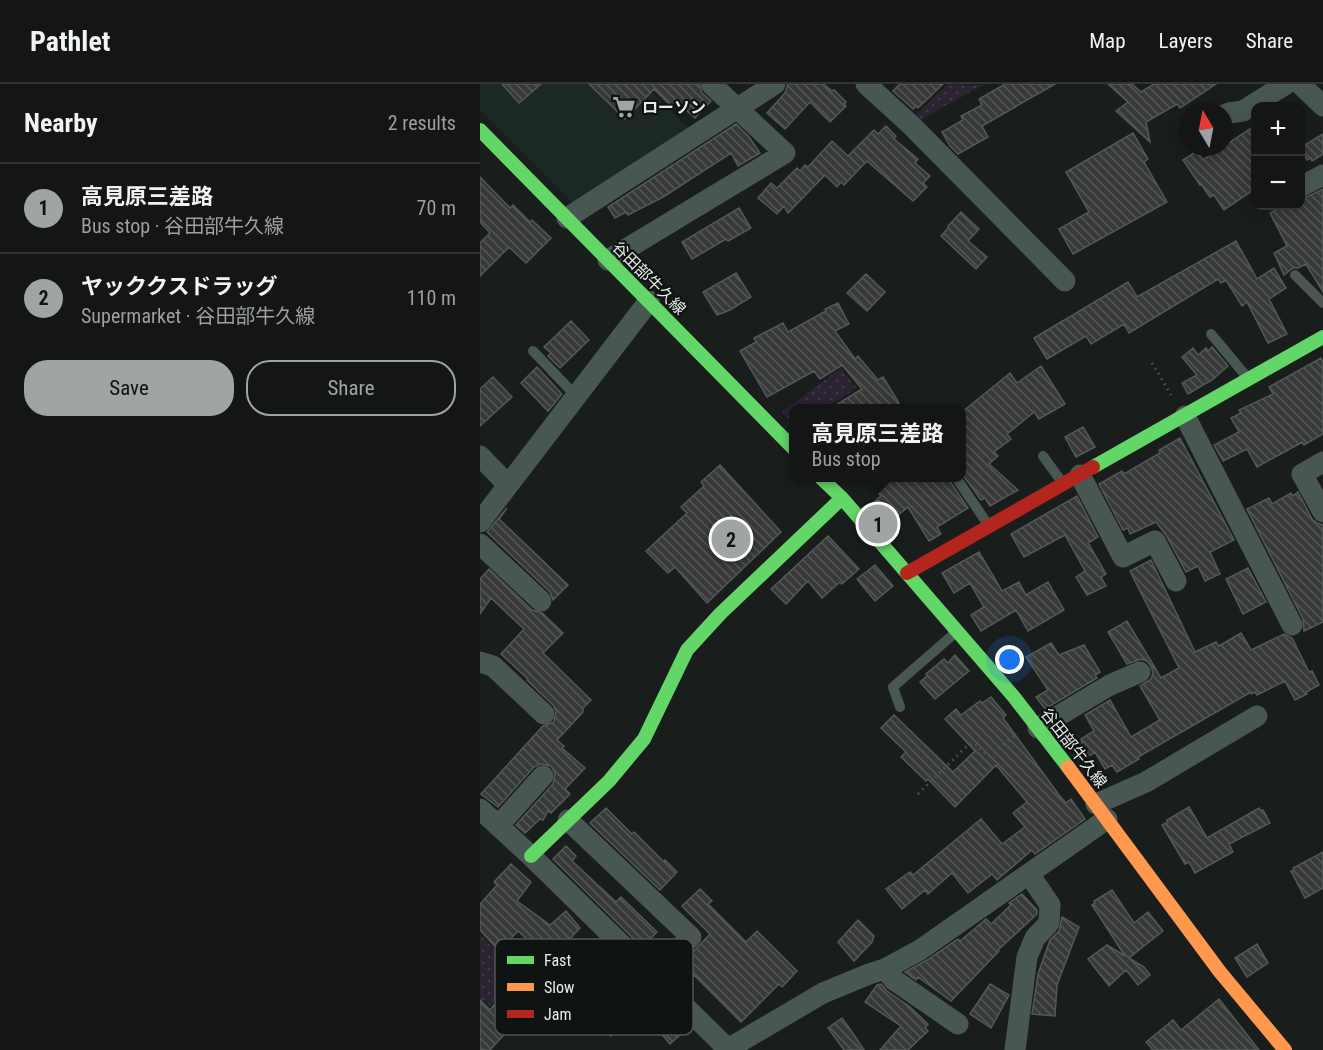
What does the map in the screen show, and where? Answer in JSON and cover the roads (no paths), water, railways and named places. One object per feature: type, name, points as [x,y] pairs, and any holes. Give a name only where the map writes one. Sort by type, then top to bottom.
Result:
[{"type":"main road","name":"谷田部牛久線","points":[[480,130],[789,444]]},
{"type":"main road","points":[[907,573],[1323,337]]},
{"type":"main road","name":"谷田部牛久線","points":[[827,482],[1035,724],[1220,972],[1285,1050]]},
{"type":"main road","points":[[531,856],[609,780],[644,739],[687,650],[720,614],[842,498]]},
{"type":"street","points":[[608,260],[785,153],[711,84]]},
{"type":"street","points":[[567,218],[774,84]]},
{"type":"street","points":[[866,84],[912,126],[1065,281]]},
{"type":"street","points":[[1233,112],[1243,111],[1286,84]]},
{"type":"street","points":[[1300,84],[1323,106]]},
{"type":"street","points":[[1305,184],[1323,175]]},
{"type":"street","points":[[480,522],[649,301]]},
{"type":"street","points":[[1184,416],[1292,625]]},
{"type":"street","points":[[480,456],[508,484]]},
{"type":"street","points":[[1323,462],[1302,474],[1323,512]]},
{"type":"street","points":[[1072,480],[1123,557],[1155,541],[1176,581]]},
{"type":"street","points":[[480,544],[541,602]]},
{"type":"street","points":[[480,662],[493,666],[544,714]]},
{"type":"street","points":[[1035,724],[1140,672]]},
{"type":"street","points":[[693,1015],[727,1049],[823,993],[885,969],[920,950],[1029,874],[1102,812],[1146,782],[1257,716]]},
{"type":"street","points":[[498,826],[543,776]]},
{"type":"street","points":[[480,809],[616,939]]},
{"type":"street","points":[[568,820],[691,937],[689,939]]},
{"type":"street","points":[[1015,1050],[1027,957],[1035,938],[1049,923],[1050,905],[1029,874]]},
{"type":"street","points":[[885,969],[894,980],[958,1024]]},
{"type":"lane","points":[[1295,275],[1323,303]]},
{"type":"lane","points":[[1210,334],[1249,379]]},
{"type":"lane","points":[[533,351],[576,396]]},
{"type":"lane","points":[[1043,456],[1072,480]]},
{"type":"lane","points":[[959,482],[990,526]]},
{"type":"lane","points":[[900,707],[893,687],[957,631]]},
{"type":"place","name":"ローソン","points":[[624,107]]},
{"type":"place","name":"高見原三差路","points":[[878,524]]},
{"type":"place","name":"ヤッククスドラッグ","points":[[731,539]]}]
